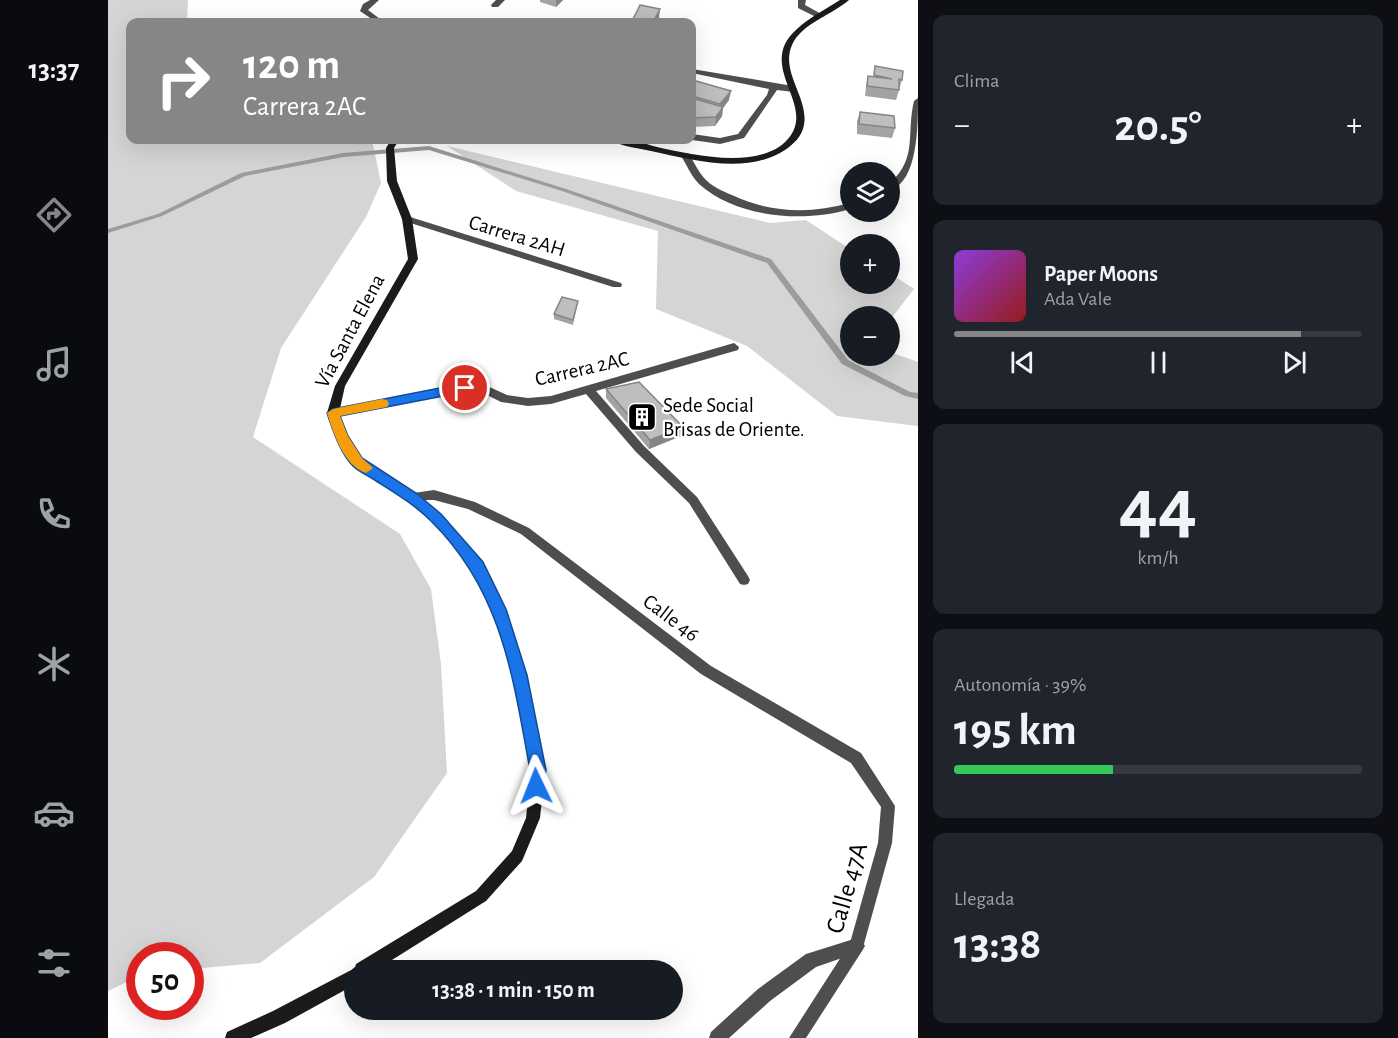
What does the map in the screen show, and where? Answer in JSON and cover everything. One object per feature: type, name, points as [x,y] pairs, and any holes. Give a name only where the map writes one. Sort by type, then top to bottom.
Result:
[{"type":"main road","points":[[634,144],[686,156],[748,161],[780,152],[798,134],[800,116],[786,65],[787,47],[799,31],[845,0]]},
{"type":"main road","name":"Vía Santa Elena","points":[[378,960],[481,896],[517,856],[533,818],[538,770],[520,675],[499,609],[478,566],[436,518],[411,496],[357,462],[342,437],[333,413],[340,386],[413,259],[407,219],[392,182],[392,149]]},
{"type":"main road","points":[[233,1038],[279,1017],[344,981]]},
{"type":"street","points":[[374,18],[364,11],[366,6],[375,0]]},
{"type":"street","points":[[802,0],[801,6],[805,10],[821,16]]},
{"type":"street","points":[[696,72],[793,89]]},
{"type":"street","points":[[696,138],[720,141],[741,136],[771,95],[774,87]]},
{"type":"street","points":[[900,178],[908,170],[914,144],[914,113],[918,101]]},
{"type":"street","points":[[686,156],[702,182],[729,198],[768,211],[808,215],[840,210]]},
{"type":"street","name":"Carrera 2AH","points":[[407,219],[617,285]]},
{"type":"street","name":"Carrera 2AC","points":[[333,413],[465,388],[483,388],[505,399],[528,402],[551,400],[734,347]]},
{"type":"street","points":[[589,390],[639,449],[693,500],[744,580]]},
{"type":"street","name":"Calle 46","points":[[411,496],[434,495],[471,505],[525,531],[706,670],[856,758],[888,806]]},
{"type":"street","name":"Calle 47A","points":[[797,1038],[857,946],[885,843],[888,806]]},
{"type":"street","points":[[717,1038],[764,995],[812,960],[857,946]]},
{"type":"shaded area","points":[[108,0],[188,0],[187,18],[126,18],[126,144],[373,144],[381,183],[366,217],[281,348],[253,437],[400,534],[431,589],[441,664],[447,773],[374,877],[260,963],[204,968],[204,942],[126,942],[126,982],[108,991]]},
{"type":"shaded area","points":[[447,146],[770,223],[806,220],[840,242],[840,294],[900,294],[900,280],[914,289],[900,307],[840,306],[840,366],[900,366],[900,356],[918,362],[918,426],[837,416],[747,346],[656,309],[658,231],[516,191]]},
{"type":"building","points":[[640,5],[660,9],[655,18],[634,18]]},
{"type":"building","points":[[875,66],[903,71],[902,80],[899,79],[899,90],[867,86],[868,76],[892,79],[874,75]]},
{"type":"building","points":[[696,81],[731,91],[720,104],[696,97]]},
{"type":"building","points":[[696,99],[723,107],[716,117],[696,118]]},
{"type":"building","points":[[860,112],[894,116],[895,128],[859,124]]},
{"type":"building","points":[[562,297],[578,301],[573,320],[554,314]]},
{"type":"building","name":"Sede Social Brisas de Oriente.","points":[[639,382],[683,427],[650,440],[606,389]]},
{"type":"waterway","points":[[108,231],[160,215],[243,174],[343,155],[429,148],[564,190],[769,261],[845,362],[908,394],[918,396]]},
{"type":"slow traffic","points":[[366,468],[357,462],[342,437],[333,413],[382,404]]},
{"type":"place","name":"Sede Social Brisas de Oriente.","points":[[642,417]]},
{"type":"route","points":[[465,388],[333,413],[342,437],[357,462],[411,496],[436,518],[478,566],[499,609],[520,675],[538,770],[536,786]]}]
